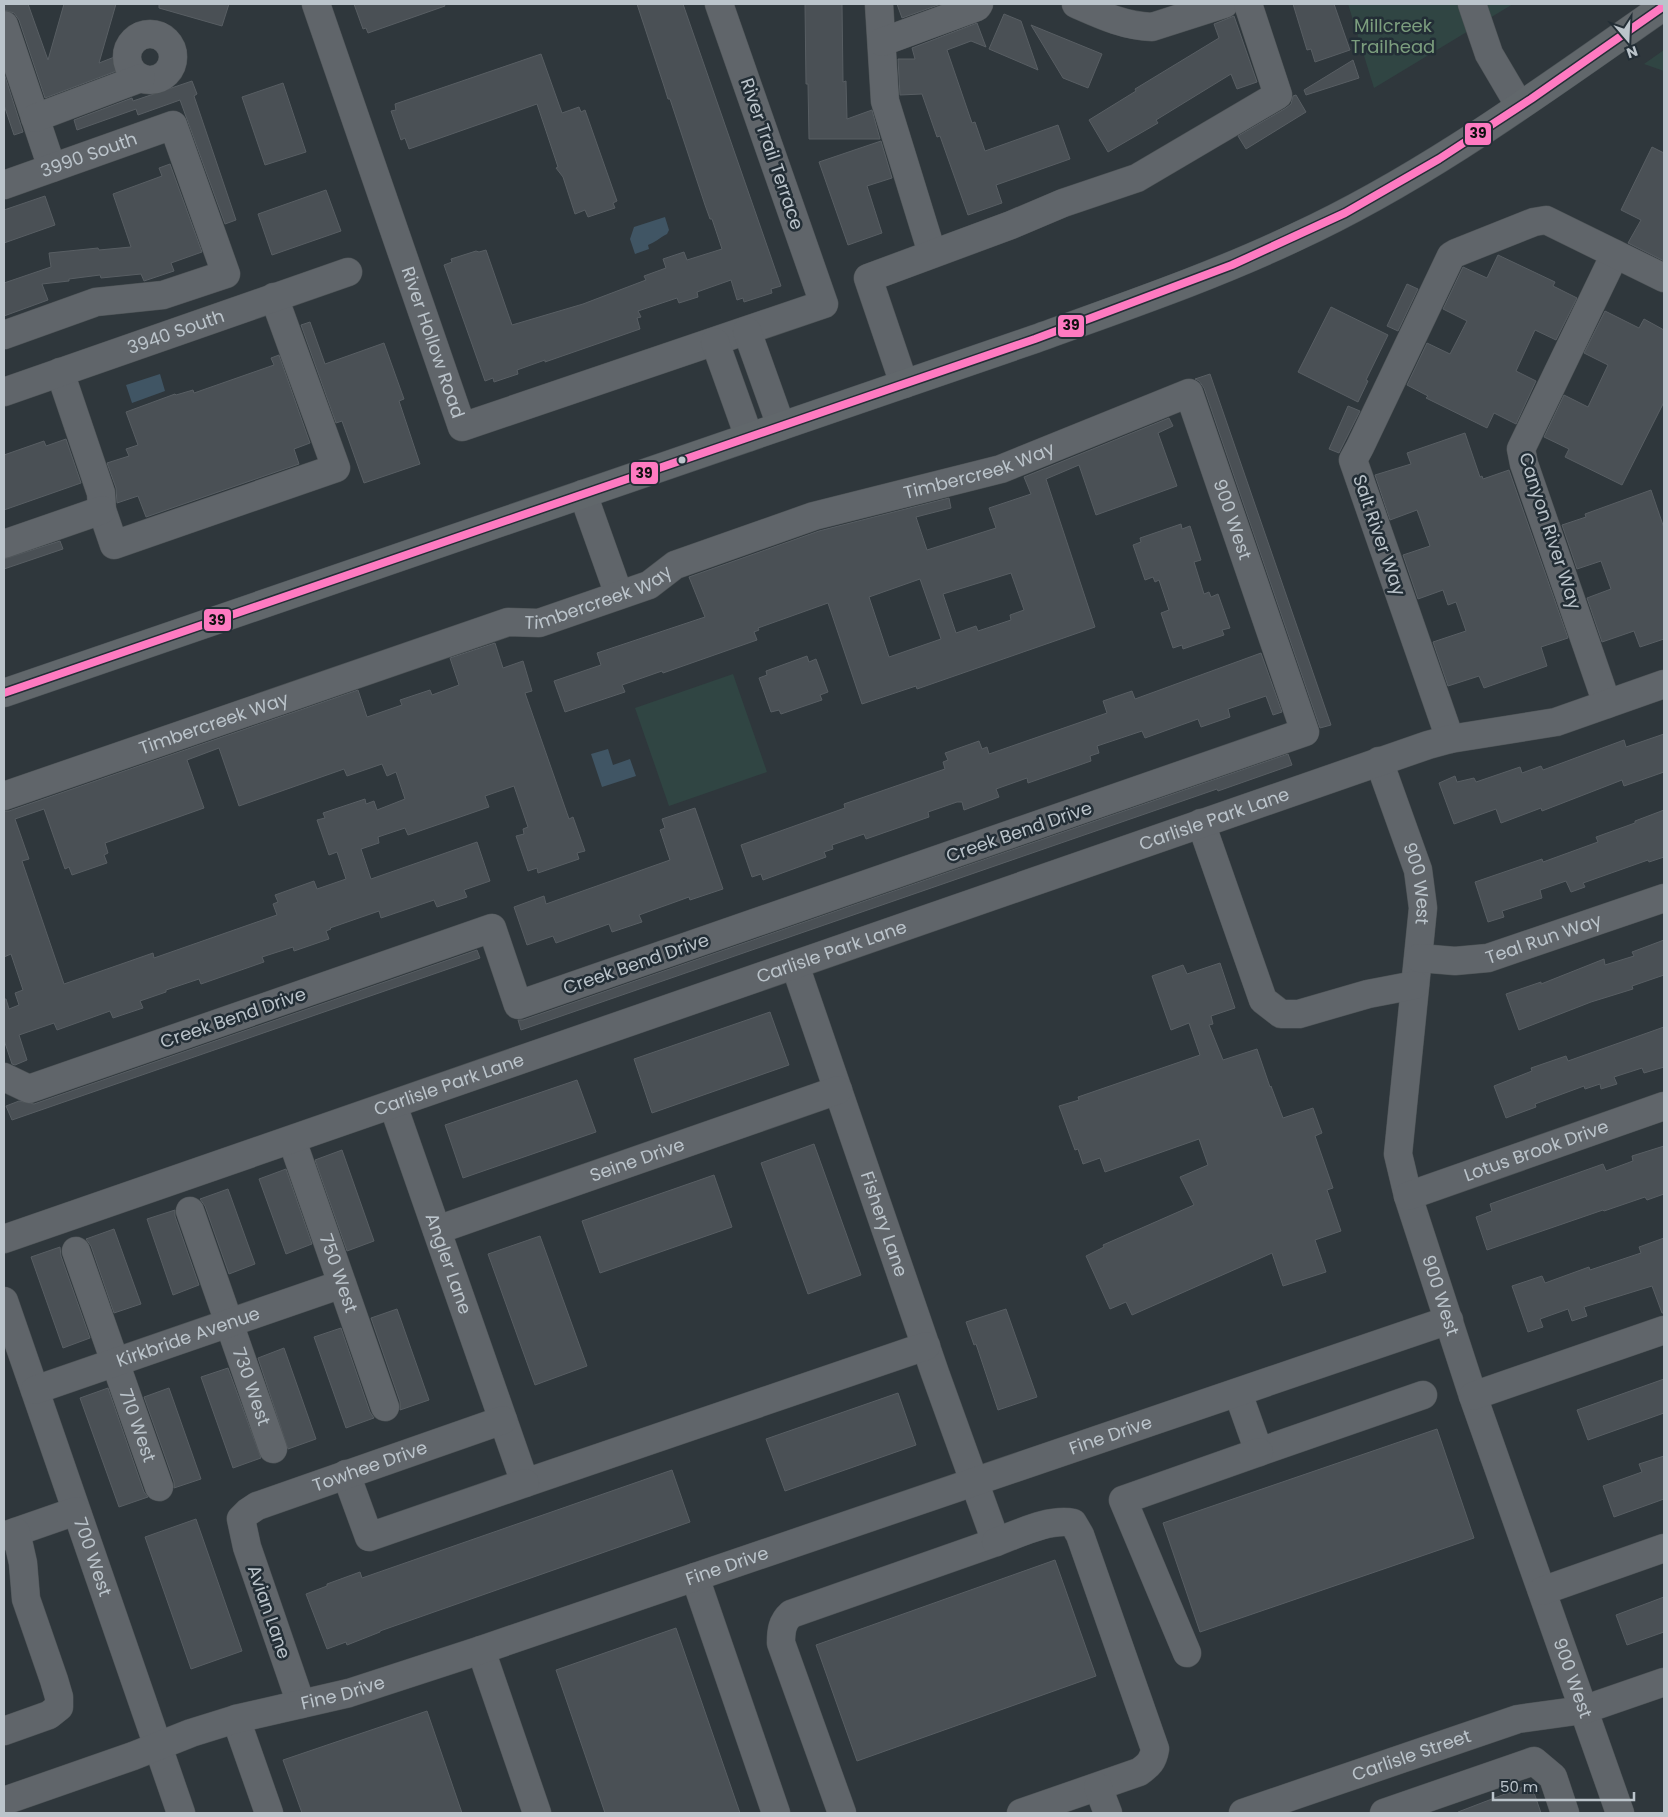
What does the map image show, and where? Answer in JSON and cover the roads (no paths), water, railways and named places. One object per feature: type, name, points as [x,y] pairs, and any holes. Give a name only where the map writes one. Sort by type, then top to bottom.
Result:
[{"type":"main road","points":[[4,693],[904,384],[1194,282],[1297,237],[1370,199],[1453,150],[1664,6]]},
{"type":"street","name":"River Hollow Road","points":[[316,4],[462,427],[824,304]]},
{"type":"street","name":"River Trail Terrace","points":[[719,4],[824,304]]},
{"type":"street","points":[[879,4],[885,102],[932,253]]},
{"type":"street","points":[[882,42],[977,7],[979,4]]},
{"type":"street","points":[[1076,4],[1119,22],[1140,27],[1152,27],[1224,4]]},
{"type":"street","points":[[904,384],[868,278],[1011,225],[1063,203],[1137,178],[1278,96],[1248,4]]},
{"type":"street","points":[[1472,4],[1489,54],[1520,105]]},
{"type":"street","points":[[4,25],[52,168]]},
{"type":"street","points":[[35,118],[141,78]]},
{"type":"street","name":"3990 South","points":[[4,185],[173,125],[226,274],[163,295],[96,302],[4,336]]},
{"type":"street","name":"Salt River Way","points":[[1450,739],[1354,460],[1451,256],[1534,222],[1546,220],[1615,254]]},
{"type":"street","points":[[1615,254],[1664,278]]},
{"type":"street","name":"Canyon River Way","points":[[1607,704],[1524,464],[1521,449],[1615,254]]},
{"type":"street","name":"3940 South","points":[[4,392],[348,272]]},
{"type":"street","points":[[60,372],[101,493],[102,510],[114,545],[336,468],[274,297]]},
{"type":"street","points":[[747,331],[781,426]]},
{"type":"street","points":[[715,342],[750,437]]},
{"type":"street","name":"Timbercreek Way","points":[[4,796],[508,622],[539,623],[649,585],[675,565],[814,516],[1001,469],[1189,393]]},
{"type":"street","name":"900 West","points":[[1189,393],[1305,732]]},
{"type":"street","points":[[583,494],[619,595]]},
{"type":"street","points":[[4,544],[102,510]]},
{"type":"street","name":"Carlisle Park Lane","points":[[4,1239],[1379,761],[1450,739],[1556,722],[1664,684]]},
{"type":"street","name":"Creek Bend Drive","points":[[11,1081],[29,1089],[492,928],[518,1005],[1305,732]]},
{"type":"street","name":"900 West","points":[[1379,761],[1418,870],[1423,908],[1398,1154],[1408,1196],[1473,1396],[1620,1813]]},
{"type":"street","points":[[1201,823],[1264,1000],[1281,1014],[1299,1014],[1368,994],[1415,986]]},
{"type":"street","name":"Teal Run Way","points":[[1419,958],[1455,961],[1488,958],[1664,898]]},
{"type":"street","name":"Fishery Lane","points":[[795,965],[926,1346],[996,1542]]},
{"type":"street","name":"Seine Drive","points":[[436,1230],[838,1090]]},
{"type":"street","name":"Angler Lane","points":[[393,1105],[525,1483]]},
{"type":"street","name":"Lotus Brook Drive","points":[[1408,1196],[1664,1106]]},
{"type":"street","name":"750 West","points":[[292,1140],[385,1408]]},
{"type":"street","name":"730 West","points":[[190,1211],[272,1449]]},
{"type":"street","name":"710 West","points":[[76,1251],[159,1487]]},
{"type":"street","name":"Kirkbride Avenue","points":[[35,1390],[342,1284]]},
{"type":"street","name":"700 West","points":[[4,1301],[11,1344],[35,1390],[181,1813]]},
{"type":"street","name":"Fine Drive","points":[[4,1801],[191,1733],[236,1719],[349,1693],[481,1650],[1449,1320]]},
{"type":"street","points":[[1473,1396],[1664,1330]]},
{"type":"street","points":[[346,1474],[369,1537],[926,1346]]},
{"type":"street","points":[[1238,1393],[1259,1452]]},
{"type":"street","points":[[1187,1653],[1123,1500],[1423,1395]]},
{"type":"street","name":"Towhee Drive","points":[[241,1519],[257,1506],[503,1420]]},
{"type":"street","points":[[4,1731],[49,1715],[59,1707],[59,1697],[54,1680],[26,1599],[24,1563],[10,1534],[76,1510]]},
{"type":"street","name":"Avian Lane","points":[[241,1519],[246,1547],[301,1704]]},
{"type":"street","points":[[842,1813],[781,1643],[781,1631],[785,1620],[791,1614],[1047,1524],[1063,1521],[1072,1523],[1080,1535],[1155,1750],[1149,1765],[1139,1772],[1021,1813]]},
{"type":"street","points":[[1542,1591],[1664,1548]]},
{"type":"street","points":[[695,1577],[776,1813]]},
{"type":"street","points":[[481,1650],[537,1813]]},
{"type":"street","name":"Carlisle Street","points":[[1243,1813],[1518,1719],[1583,1710],[1664,1682]]},
{"type":"street","points":[[236,1719],[269,1813]]},
{"type":"street","points":[[1384,1813],[1534,1761],[1553,1777],[1565,1813]]},
{"type":"street","points":[[1098,1787],[1108,1813]]},
{"type":"water","points":[[665,217],[669,230],[667,234],[648,245],[649,249],[635,254],[630,239],[634,227]]},
{"type":"water","points":[[160,374],[165,391],[132,403],[126,385]]},
{"type":"water","points":[[608,749],[613,765],[630,759],[636,776],[602,787],[591,754]]},
{"type":"park label","name":"Millcreek Trailhead","points":[[1393,36]]}]
